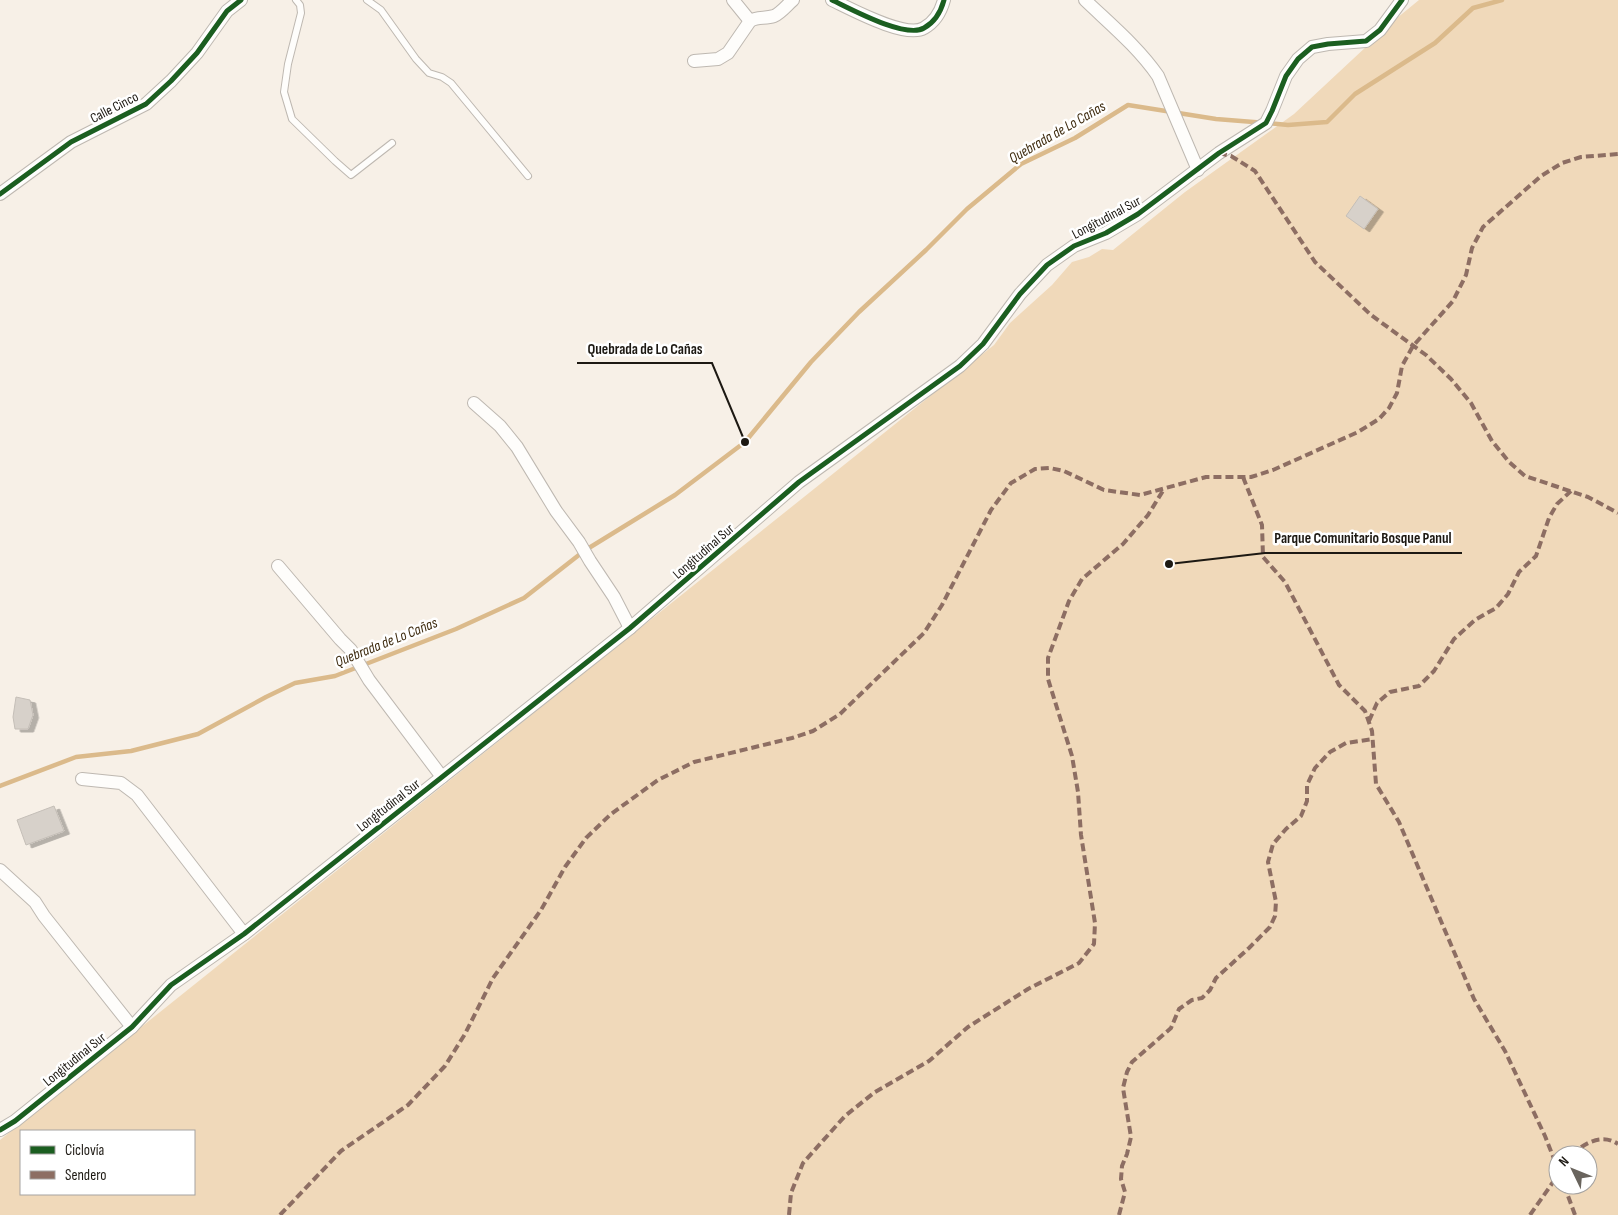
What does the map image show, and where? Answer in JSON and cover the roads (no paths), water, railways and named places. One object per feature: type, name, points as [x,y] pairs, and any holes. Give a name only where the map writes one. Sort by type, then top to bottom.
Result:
[{"type":"street","name":"Calle Cinco","points":[[0,194],[70,142],[146,104],[197,53],[227,12],[241,0]]},
{"type":"street","points":[[733,0],[750,21]]},
{"type":"street","points":[[694,60],[718,59],[728,53],[750,21],[754,18],[774,16],[793,0]]},
{"type":"street","points":[[832,0],[888,26],[912,31],[923,29],[935,20],[944,0]]},
{"type":"street","points":[[1085,0],[1138,51],[1158,76],[1198,170]]},
{"type":"street","name":"Longitudinal Sur","points":[[0,1130],[15,1121],[132,1027],[171,985],[244,934],[630,628],[799,482],[960,366],[982,344],[1020,294],[1047,264],[1074,246],[1106,232],[1138,214],[1219,153],[1266,123],[1286,76],[1298,59],[1312,47],[1366,41],[1380,30],[1402,0]]},
{"type":"street","points":[[474,402],[500,426],[516,447],[556,511],[579,542],[614,597],[630,628]]},
{"type":"street","points":[[278,566],[351,650],[369,680],[442,777]]},
{"type":"street","points":[[82,779],[122,783],[137,795],[244,934]]},
{"type":"street","points":[[0,870],[35,902],[132,1027]]},
{"type":"lane","points":[[296,0],[300,4],[301,13],[289,56],[284,92],[292,119],[351,174],[392,143]]},
{"type":"lane","points":[[367,0],[381,10],[416,59],[429,73],[442,77],[451,83],[528,176]]},
{"type":"waterway","name":"Quebrada de Lo Cañas","points":[[0,786],[76,757],[131,751],[198,734],[295,683],[335,676],[456,629],[524,598],[584,551],[675,495],[745,442],[811,362],[859,312],[967,209],[1021,164],[1075,138],[1128,105],[1216,119],[1288,125],[1327,122],[1355,94],[1435,43],[1473,8],[1502,0]]},
{"type":"place","name":"Quebrada de Lo Cañas","points":[[745,442]]},
{"type":"place","name":"Parque Comunitario Bosque Panul","points":[[1169,564]]}]
